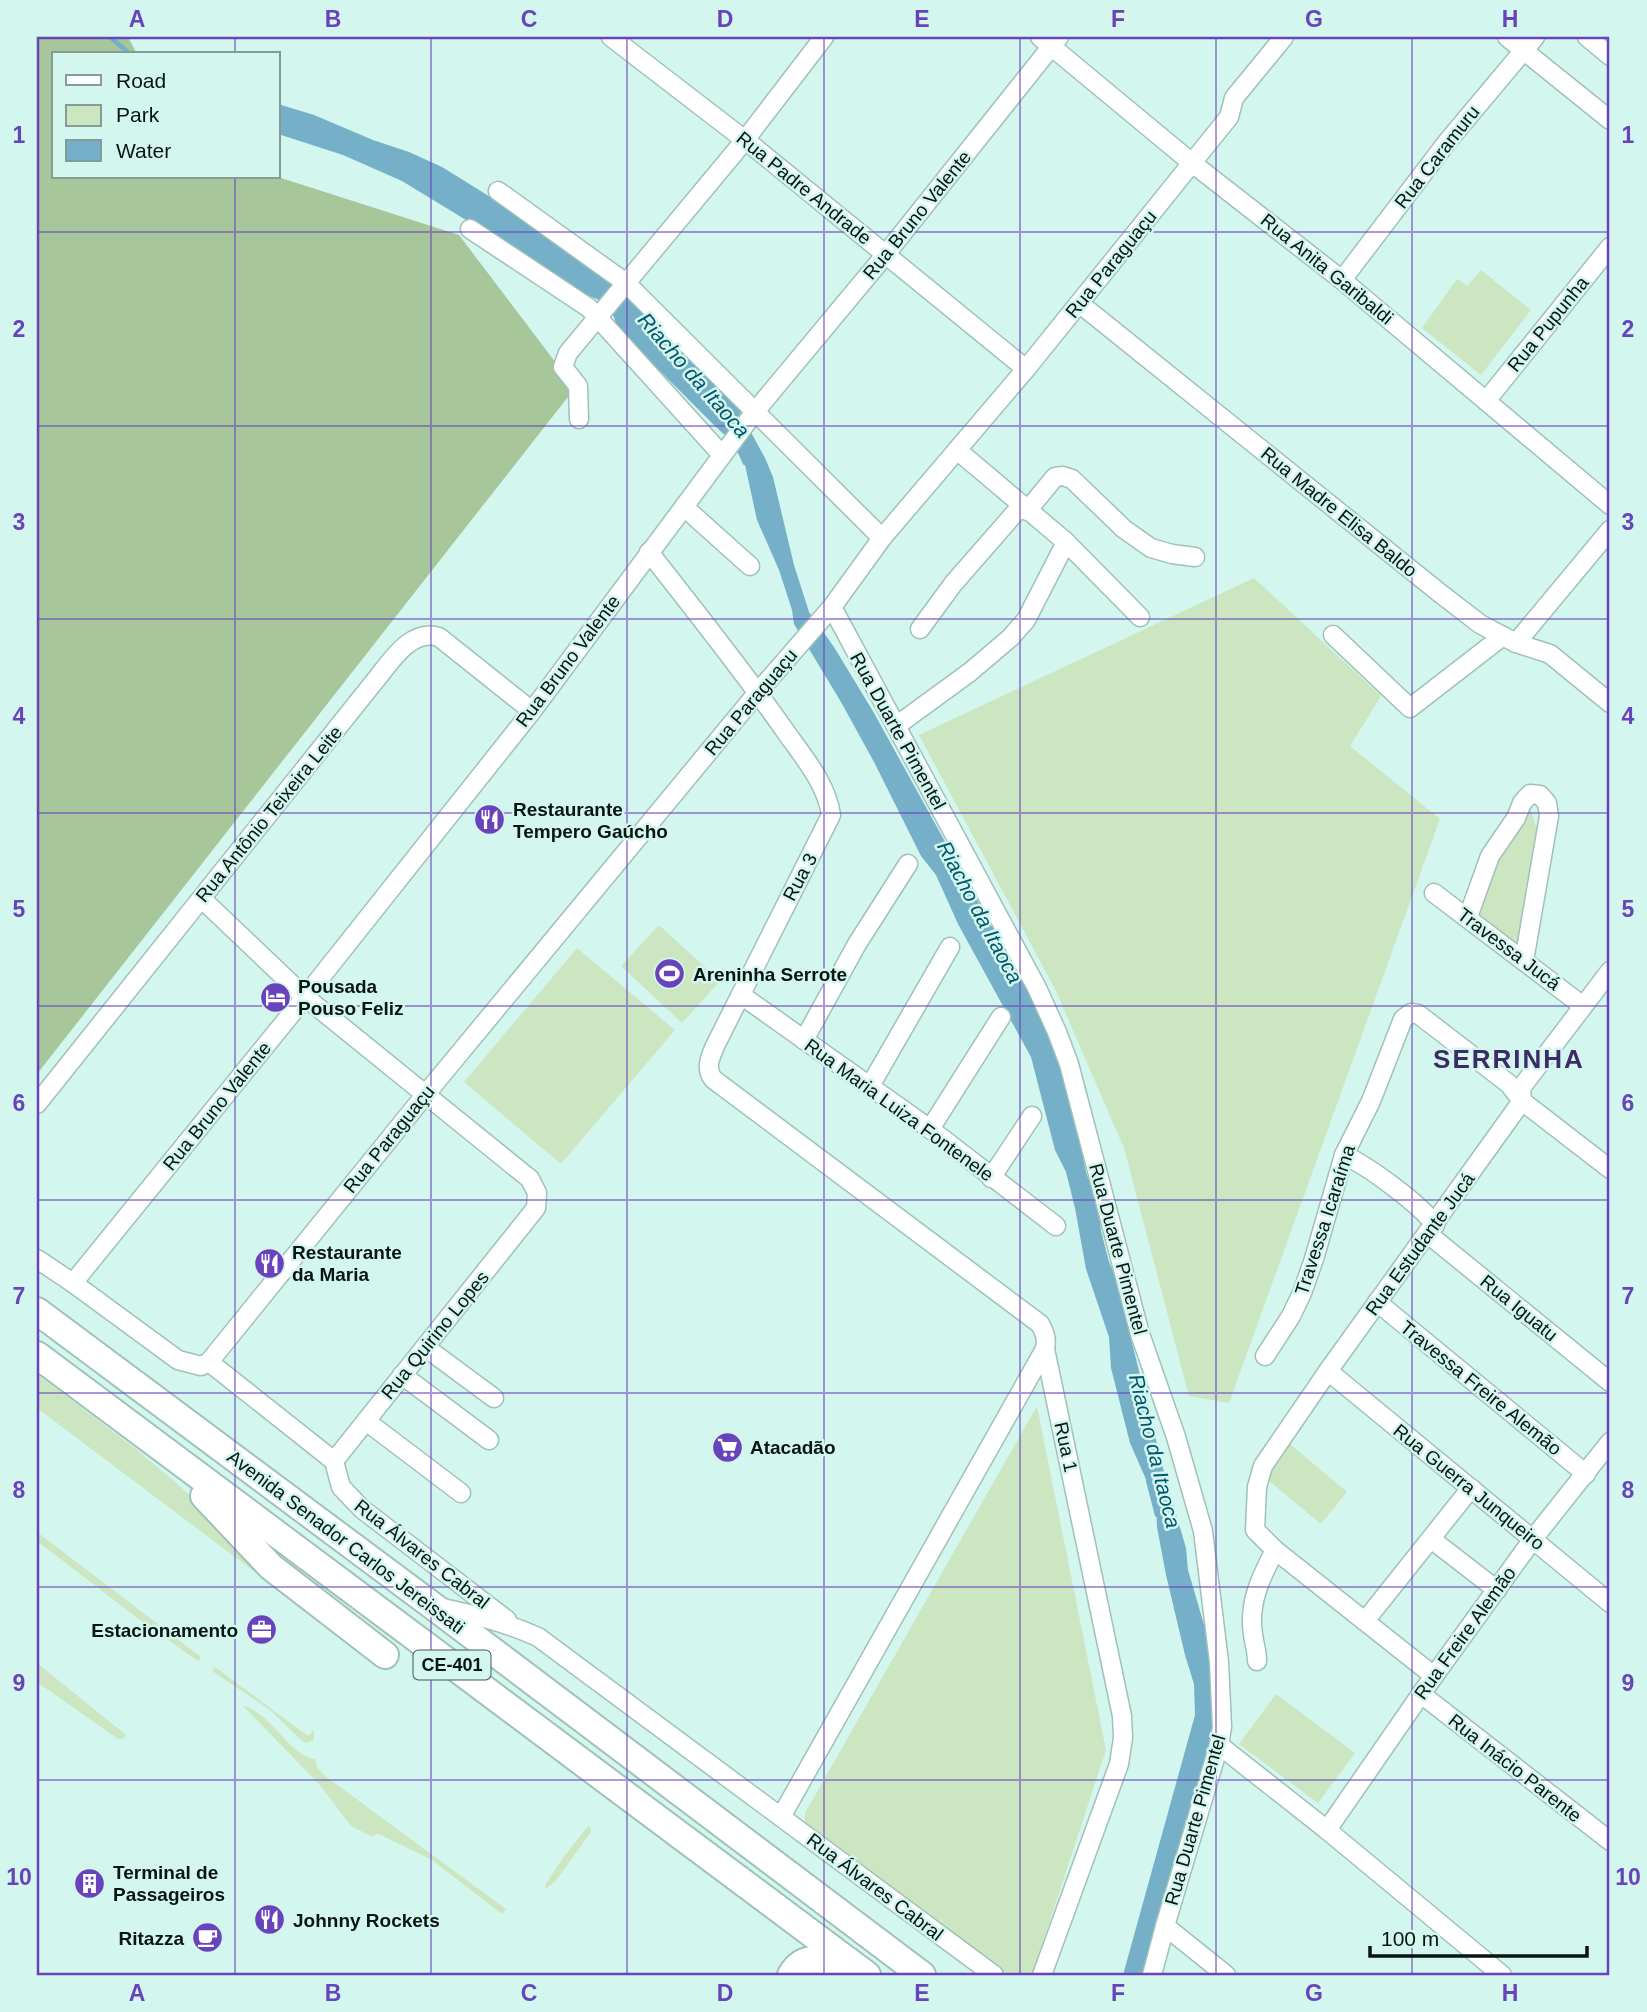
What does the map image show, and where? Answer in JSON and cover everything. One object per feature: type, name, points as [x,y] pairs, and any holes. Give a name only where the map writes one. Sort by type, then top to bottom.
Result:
[{"type":"main road","name":"Avenida Senador Carlos Jereissati","points":[[37,1311],[922,1975]]},
{"type":"main road","name":"Avenida Senador Carlos Jereissati","points":[[37,1355],[863,1972]]},
{"type":"main road","points":[[152,1441],[271,1567],[385,1655]]},
{"type":"main road","points":[[792,1975],[797,1966],[805,1961],[821,1959],[863,1972]]},
{"type":"street","name":"Rua Padre Andrade","points":[[611,37],[745,140],[1026,369]]},
{"type":"street","points":[[579,419],[578,386],[563,363],[568,353],[745,140],[824,37]]},
{"type":"street","name":"Rua Paraguaçu","points":[[209,1362],[425,1095],[829,610],[882,538],[1026,369],[1229,117],[1234,98],[1284,37]]},
{"type":"street","points":[[1507,37],[1529,43],[1610,120]]},
{"type":"street","points":[[1587,37],[1610,56]]},
{"type":"street","name":"Rua Anita Garibaldi","points":[[1050,40],[1192,163],[1342,280],[1610,505]]},
{"type":"street","name":"Rua Bruno Valente","points":[[73,1283],[532,711],[754,413],[886,254],[1050,40]]},
{"type":"street","name":"Rua Caramuru","points":[[1342,280],[1447,142],[1529,43]]},
{"type":"street","points":[[498,191],[623,286],[882,538]]},
{"type":"street","points":[[470,229],[601,315],[724,453]]},
{"type":"street","name":"Rua Pupunha","points":[[1486,401],[1610,247]]},
{"type":"street","name":"Rua Madre Elisa Baldo","points":[[1079,303],[1480,624],[1550,654],[1610,703]]},
{"type":"street","points":[[957,450],[1066,542],[1140,617]]},
{"type":"street","points":[[919,629],[953,584],[1055,477],[1072,479],[1124,529],[1152,548],[1172,554],[1195,556]]},
{"type":"street","points":[[684,507],[750,566]]},
{"type":"street","points":[[1333,635],[1410,708],[1510,639],[1610,530]]},
{"type":"street","points":[[896,726],[970,672],[1010,638],[1026,620],[1066,542]]},
{"type":"street","name":"Rua 3","points":[[649,552],[758,692],[826,794],[831,815],[715,1046],[708,1069]]},
{"type":"street","name":"Rua Duarte Pimentel","points":[[829,610],[896,726],[1037,988],[1057,1032],[1069,1064],[1140,1334],[1176,1437],[1203,1531],[1219,1662],[1222,1727],[1152,1975]]},
{"type":"street","name":"Rua Antônio Teixeira Leite","points":[[37,1104],[374,681],[416,637],[439,637],[532,711]]},
{"type":"street","points":[[1468,917],[1490,856],[1516,818],[1522,803],[1531,794],[1540,794],[1547,803],[1549,816],[1524,961]]},
{"type":"street","points":[[804,1040],[857,944],[908,864]]},
{"type":"street","name":"Travessa Jucá","points":[[1434,893],[1583,1006]]},
{"type":"street","points":[[202,899],[305,997],[425,1095]]},
{"type":"street","points":[[870,1086],[950,947]]},
{"type":"street","name":"Rua Estudante Jucá","points":[[1275,1550],[1255,1530],[1257,1488],[1264,1466],[1328,1371],[1522,1101],[1521,1088],[1610,971]]},
{"type":"street","name":"Rua Maria Luiza Fontenele","points":[[741,995],[930,1129],[1056,1226]]},
{"type":"street","name":"Travessa Icaraíma","points":[[1265,1356],[1291,1316],[1302,1293],[1343,1155],[1371,1101],[1403,1019],[1411,1013],[1418,1014],[1509,1084],[1522,1101]]},
{"type":"street","points":[[930,1129],[1001,1017]]},
{"type":"street","name":"Rua 1","points":[[708,1069],[713,1079],[1040,1324],[1047,1341],[1045,1349],[1122,1716],[1124,1738],[1119,1764],[1042,1975]]},
{"type":"street","name":"Rua Quirino Lopes","points":[[334,1461],[536,1208],[537,1193],[530,1179],[425,1095]]},
{"type":"street","points":[[1522,1101],[1610,1169]]},
{"type":"street","points":[[991,1178],[1032,1115]]},
{"type":"street","name":"Rua Iguatu","points":[[1343,1155],[1382,1179],[1421,1210],[1431,1230],[1610,1382]]},
{"type":"street","points":[[37,1259],[178,1360],[201,1366],[209,1362],[334,1461]]},
{"type":"street","name":"Travessa Freire Alemão","points":[[1377,1302],[1586,1474]]},
{"type":"street","points":[[425,1347],[494,1398]]},
{"type":"street","points":[[781,1817],[1045,1349]]},
{"type":"street","name":"Rua Guerra Junqueiro","points":[[1328,1371],[1610,1603]]},
{"type":"street","points":[[402,1375],[489,1440]]},
{"type":"street","points":[[366,1420],[461,1493]]},
{"type":"street","name":"Rua Freire Alemão","points":[[1326,1830],[1533,1539],[1610,1442]]},
{"type":"street","name":"Rua Álvares Cabral","points":[[334,1461],[341,1487],[362,1509],[517,1628]]},
{"type":"street","points":[[1365,1621],[1471,1488]]},
{"type":"street","points":[[1431,1539],[1497,1590]]},
{"type":"street","points":[[1257,1661],[1257,1647],[1252,1635],[1253,1608],[1258,1584],[1275,1550],[1434,1676]]},
{"type":"street","name":"Rua Álvares Cabral","points":[[433,1606],[469,1613],[538,1637],[994,1975]]},
{"type":"street","name":"Rua Inácio Parente","points":[[1421,1694],[1610,1841]]},
{"type":"street","points":[[1219,1745],[1502,1975]]},
{"type":"street","points":[[1165,1926],[1226,1975]]},
{"type":"green space","points":[[37,37],[128,37],[136,52],[52,52],[52,178],[280,178],[459,235],[575,388],[37,1074]]},
{"type":"green space","points":[[1481,270],[1531,310],[1481,375],[1422,328],[1457,279],[1467,286]]},
{"type":"green space","points":[[1254,578],[1381,696],[1350,746],[1440,819],[1229,1403],[1189,1396],[1124,1148],[1055,989],[919,735]]},
{"type":"green space","points":[[1530,808],[1537,829],[1538,861],[1518,945],[1473,910],[1497,854]]},
{"type":"green space","name":"Areninha Serrote","points":[[659,925],[720,981],[682,1023],[621,966]]},
{"type":"green space","points":[[577,948],[675,1030],[561,1164],[464,1082]]},
{"type":"green space","points":[[37,1374],[174,1481],[369,1658],[37,1408]]},
{"type":"green space","points":[[1037,1406],[1106,1750],[1032,1975],[1009,1975],[805,1824],[805,1813]]},
{"type":"green space","points":[[1290,1444],[1347,1492],[1321,1524],[1263,1476]]},
{"type":"green space","points":[[37,1532],[201,1657],[198,1661],[37,1541]]},
{"type":"green space","points":[[37,1663],[126,1735],[123,1739],[118,1739],[37,1682]]},
{"type":"green space","points":[[215,1667],[308,1736],[314,1730],[314,1740],[306,1743],[302,1741],[270,1710],[212,1671]]},
{"type":"green space","points":[[1276,1694],[1355,1753],[1318,1803],[1239,1744]]},
{"type":"green space","points":[[243,1706],[263,1717],[296,1750],[315,1759],[318,1769],[325,1776],[506,1909],[502,1914],[432,1860],[381,1835],[376,1834],[373,1837],[351,1826],[319,1784]]},
{"type":"green space","points":[[588,1826],[591,1832],[555,1882],[545,1889],[563,1858]]},
{"type":"water","points":[[280,105],[314,115],[442,167],[582,254],[608,282],[629,299],[641,301],[737,403],[773,477],[794,565],[809,612],[874,713],[1049,1030],[1071,1101],[1086,1172],[1099,1209],[1101,1231],[1116,1278],[1167,1484],[1186,1548],[1188,1570],[1212,1652],[1216,1709],[1208,1748],[1183,1830],[1146,1975],[1123,1975],[1195,1715],[1194,1684],[1166,1575],[1157,1527],[1156,1502],[1130,1443],[1111,1368],[1109,1337],[1086,1269],[1066,1172],[1055,1150],[1031,1057],[958,924],[936,875],[921,856],[874,762],[794,624],[779,570],[757,520],[742,451],[617,328],[614,317],[597,299],[577,292],[512,248],[402,181],[343,155],[280,135]]},
{"type":"waterway","name":"Riacho da Itaoca","points":[[110,37],[128,52]]},
{"type":"waterway","name":"Riacho da Itaoca","points":[[736,443],[745,463]]},
{"type":"waterway","name":"Riacho da Itaoca","points":[[1148,1480],[1157,1515]]},
{"type":"place","name":"Restaurante Tempero Gaúcho","points":[[490,820]]},
{"type":"place","name":"Areninha Serrote","points":[[670,974]]},
{"type":"place","name":"Pousada Pouso Feliz","points":[[275,997]]},
{"type":"place","name":"Restaurante da Maria","points":[[269,1263]]},
{"type":"place","name":"Atacadão","points":[[727,1447]]},
{"type":"place","name":"Estacionamento","points":[[261,1630]]},
{"type":"place","name":"Terminal de Passageiros","points":[[90,1883]]},
{"type":"place","name":"Johnny Rockets","points":[[270,1920]]},
{"type":"place","name":"Ritazza","points":[[207,1938]]},
{"type":"district","name":"SERRINHA","points":[[1509,1059]]}]
